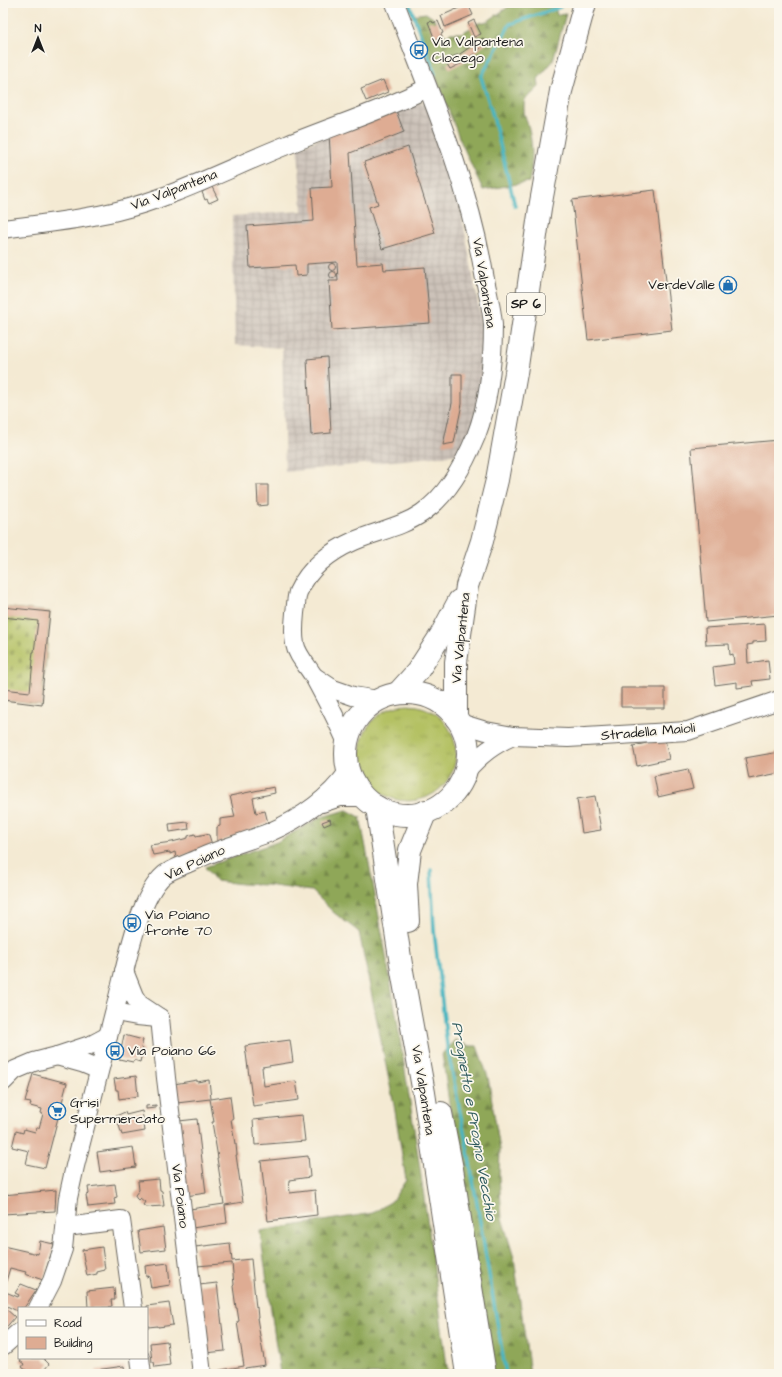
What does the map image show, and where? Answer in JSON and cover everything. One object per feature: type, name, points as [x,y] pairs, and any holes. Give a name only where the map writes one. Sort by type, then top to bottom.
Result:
[{"type":"main road","name":"SP 6","points":[[467,586],[482,541],[497,480],[516,373],[540,208],[561,91],[582,12]]},
{"type":"main road","name":"Via Valpantena","points":[[398,693],[417,672],[441,635],[467,586]]},
{"type":"main road","name":"Via Valpantena","points":[[458,720],[456,662],[467,586]]},
{"type":"main road","name":"Via Valpantena","points":[[398,693],[414,693],[430,697],[443,704],[458,720],[465,734],[468,746],[466,770],[455,791],[442,803],[426,811],[410,814],[393,813],[370,802],[354,785],[348,772],[346,758],[346,743],[350,730],[357,718],[366,708],[378,700],[398,693]]},
{"type":"main road","name":"Via Valpantena","points":[[370,802],[424,1093],[467,1374]]},
{"type":"main road","name":"Via Valpantena","points":[[426,811],[410,850],[406,884],[406,905],[411,950],[452,1169],[484,1374]]},
{"type":"street","name":"Via Valpantena","points":[[346,743],[338,722],[313,675],[303,662],[295,645],[294,624],[297,594],[308,575],[330,553],[355,541],[406,523],[424,512],[440,498],[462,466],[476,434],[488,394],[492,346],[493,323],[472,217],[450,147],[395,3]]},
{"type":"street","name":"Via Valpantena","points":[[3,230],[118,211],[148,201],[194,184],[406,98],[427,88]]},
{"type":"street","name":"Via Valpantena","points":[[313,675],[333,689],[353,696],[378,700]]},
{"type":"street","name":"Stradella Maioli","points":[[458,720],[486,732],[513,736],[568,738],[688,732],[779,700]]},
{"type":"street","name":"Stradella Maioli","points":[[466,770],[485,751],[513,736]]},
{"type":"street","name":"Via Poiano","points":[[39,1307],[52,1281],[63,1249],[68,1198],[74,1172],[124,971],[134,935],[149,896],[156,884],[165,874],[208,855],[269,832],[303,814],[319,804],[337,787],[348,772]]},
{"type":"street","name":"Via Poiano","points":[[319,804],[340,797],[370,802]]},
{"type":"street","points":[[124,971],[134,996],[139,1004],[160,1018]]},
{"type":"street","points":[[115,1012],[160,1018]]},
{"type":"street","name":"Via Poiano","points":[[160,1018],[202,1374]]},
{"type":"street","points":[[3,1082],[15,1070],[34,1062],[93,1044],[108,1036]]},
{"type":"street","points":[[57,1056],[82,1063],[99,1070]]},
{"type":"street","points":[[66,1227],[121,1220],[133,1307]]},
{"type":"street","points":[[3,1346],[18,1333]]},
{"type":"street","points":[[140,1359],[142,1374]]},
{"type":"shaded area","points":[[426,102],[455,178],[482,325],[484,404],[479,454],[452,455],[285,472],[282,348],[235,345],[232,216],[302,211],[298,148],[397,106]]},
{"type":"green space","points":[[514,3],[554,3],[557,15],[566,14],[553,61],[538,79],[539,87],[525,99],[524,112],[529,129],[532,149],[529,182],[483,190],[460,140],[412,15],[426,13],[433,18],[445,36],[451,33],[462,33],[479,23],[488,21]]},
{"type":"green space","points":[[3,607],[50,612],[42,705],[3,700]]},
{"type":"green space","points":[[399,705],[417,705],[427,708],[435,713],[448,726],[453,734],[456,744],[456,762],[453,772],[442,787],[435,793],[427,798],[417,801],[399,801],[389,798],[381,793],[368,780],[363,772],[360,762],[360,744],[363,734],[368,726],[381,713],[389,708]]},
{"type":"green space","points":[[347,810],[360,817],[386,956],[409,1095],[448,1374],[280,1374],[260,1231],[373,1213],[392,1201],[406,1180],[394,1105],[359,932],[333,912],[312,891],[266,885],[216,881],[205,867],[277,842],[321,817]]},
{"type":"green space","points":[[455,1040],[469,1046],[477,1046],[488,1077],[500,1150],[499,1176],[502,1218],[514,1258],[530,1374],[491,1374],[467,1227],[442,1054]]},
{"type":"building","points":[[468,4],[473,15],[445,27],[441,16]]},
{"type":"building","points":[[474,20],[481,34],[474,37],[468,23]]},
{"type":"building","points":[[432,21],[433,23],[438,21],[443,33],[441,34],[442,38],[435,40],[428,22]]},
{"type":"building","points":[[483,38],[486,44],[464,62],[450,69],[447,64],[451,62],[449,58],[460,54]]},
{"type":"building","points":[[383,80],[388,92],[366,101],[361,89]]},
{"type":"building","points":[[395,108],[404,132],[350,153],[357,265],[383,263],[384,270],[425,267],[430,323],[332,330],[329,281],[338,281],[337,262],[307,264],[307,275],[296,276],[295,265],[250,268],[247,226],[314,221],[312,188],[332,187],[329,133]]},
{"type":"building","points":[[408,147],[435,233],[382,249],[369,207],[378,204],[364,162]]},
{"type":"building","points":[[212,187],[218,199],[209,203],[207,199],[205,200],[202,192]]},
{"type":"building","points":[[655,190],[672,330],[588,340],[572,200]]},
{"type":"building","points":[[332,264],[335,267],[332,270],[329,267]]},
{"type":"building","points":[[333,272],[336,275],[333,278],[330,275]]},
{"type":"building","points":[[327,357],[331,433],[311,435],[307,359]]},
{"type":"building","points":[[452,374],[462,374],[462,404],[454,443],[443,445],[452,403]]},
{"type":"building","points":[[779,440],[779,615],[706,622],[691,448]]},
{"type":"building","points":[[257,485],[268,485],[268,505],[258,506]]},
{"type":"building","points":[[3,607],[50,612],[42,705],[3,700],[3,689],[30,692],[32,660],[38,621],[3,617]]},
{"type":"building","points":[[765,624],[766,641],[753,642],[753,644],[747,645],[748,663],[768,660],[770,679],[752,681],[753,686],[737,688],[737,682],[715,685],[713,667],[734,664],[733,654],[730,655],[729,644],[706,645],[705,628]]},
{"type":"building","points":[[621,688],[665,688],[665,708],[621,707]]},
{"type":"building","points":[[665,739],[669,759],[637,766],[633,746]]},
{"type":"building","points":[[779,752],[779,773],[749,779],[745,758]]},
{"type":"building","points":[[688,769],[693,789],[658,797],[654,776]]},
{"type":"building","points":[[274,787],[275,793],[253,798],[256,813],[265,811],[268,823],[217,843],[217,827],[220,826],[220,819],[235,817],[230,796]]},
{"type":"building","points":[[595,796],[601,830],[582,833],[577,799]]},
{"type":"building","points":[[330,819],[331,823],[324,826],[322,822]]},
{"type":"building","points":[[188,822],[189,829],[170,832],[169,824]]},
{"type":"building","points":[[195,834],[196,836],[206,834],[209,835],[212,845],[176,858],[175,852],[170,854],[170,852],[153,855],[150,845],[172,842],[188,838],[188,836]]},
{"type":"building","points":[[124,1035],[143,1040],[141,1048],[143,1049],[140,1062],[119,1059]]},
{"type":"building","points":[[290,1040],[293,1062],[262,1067],[264,1086],[296,1081],[299,1100],[253,1106],[245,1046]]},
{"type":"building","points":[[33,1074],[67,1083],[45,1168],[26,1164],[29,1151],[12,1147],[16,1131],[23,1133],[24,1129],[35,1132],[37,1128],[39,1128],[43,1114],[41,1113],[42,1109],[30,1106],[31,1103],[25,1102]]},
{"type":"building","points":[[136,1076],[138,1096],[119,1099],[118,1090],[116,1090],[114,1079]]},
{"type":"building","points":[[197,1080],[197,1082],[209,1080],[211,1099],[230,1096],[233,1119],[231,1119],[236,1144],[236,1155],[243,1202],[225,1205],[227,1223],[192,1228],[190,1209],[224,1204],[210,1099],[177,1103],[174,1084]]},
{"type":"building","points":[[156,1105],[156,1108],[146,1109],[146,1106]]},
{"type":"building","points":[[142,1111],[145,1131],[122,1135],[116,1116],[125,1112],[126,1115]]},
{"type":"building","points":[[302,1115],[305,1141],[255,1145],[253,1120]]},
{"type":"building","points":[[197,1119],[206,1193],[186,1196],[179,1121]]},
{"type":"building","points":[[133,1147],[136,1167],[100,1172],[97,1152]]},
{"type":"building","points":[[308,1156],[310,1177],[289,1180],[290,1193],[315,1190],[317,1215],[268,1221],[261,1161]]},
{"type":"building","points":[[159,1179],[164,1206],[146,1207],[143,1205],[145,1202],[140,1198],[138,1200],[135,1195],[139,1190],[138,1181]]},
{"type":"building","points":[[115,1184],[117,1197],[114,1198],[115,1204],[88,1207],[86,1195],[89,1194],[88,1187]]},
{"type":"building","points":[[56,1190],[55,1211],[3,1214],[3,1195]]},
{"type":"building","points":[[163,1227],[166,1249],[141,1252],[138,1231]]},
{"type":"building","points":[[40,1241],[54,1244],[43,1280],[25,1274],[26,1272],[10,1268],[3,1291],[3,1246],[38,1254]]},
{"type":"building","points":[[230,1243],[232,1261],[251,1259],[257,1318],[265,1365],[245,1368],[246,1374],[211,1374],[210,1372],[244,1366],[237,1322],[239,1321],[233,1286],[232,1263],[197,1266],[195,1247]]},
{"type":"building","points":[[102,1247],[105,1270],[97,1272],[97,1274],[87,1276],[82,1250]]},
{"type":"building","points":[[168,1263],[170,1285],[151,1288],[149,1276],[146,1277],[145,1266]]},
{"type":"building","points":[[217,1283],[225,1351],[205,1353],[199,1285]]},
{"type":"building","points":[[21,1284],[36,1290],[25,1307],[18,1307],[18,1312],[3,1304],[3,1291],[18,1297],[19,1295],[15,1293]]},
{"type":"building","points":[[114,1288],[115,1300],[111,1300],[112,1306],[109,1307],[88,1307],[87,1291]]},
{"type":"building","points":[[169,1303],[173,1325],[148,1327],[147,1306]]},
{"type":"building","points":[[5,1308],[15,1317],[3,1331],[3,1311]]},
{"type":"building","points":[[167,1341],[170,1365],[155,1367],[154,1362],[152,1362],[150,1343]]},
{"type":"building","points":[[21,1359],[44,1359],[49,1364],[41,1374],[36,1374],[34,1372],[31,1374],[22,1367],[24,1364],[20,1361]]},
{"type":"building","points":[[124,1366],[125,1374],[96,1374],[96,1370]]},
{"type":"waterway","points":[[409,3],[435,74]]},
{"type":"waterway","name":"Prognetto e Progno Vecchio","points":[[515,206],[493,116],[481,77],[510,24],[560,7],[561,3]]},
{"type":"waterway","name":"Prognetto e Progno Vecchio","points":[[431,870],[434,930],[447,1046],[469,1157],[506,1374]]},
{"type":"place","name":"Via Valpantena Clocego","points":[[419,50]]},
{"type":"place","name":"VerdeValle","points":[[728,285]]},
{"type":"place","name":"Via Poiano fronte 70","points":[[132,923]]},
{"type":"place","name":"Via Poiano 66","points":[[115,1051]]},
{"type":"place","name":"Grisi Supermercato","points":[[57,1111]]}]
